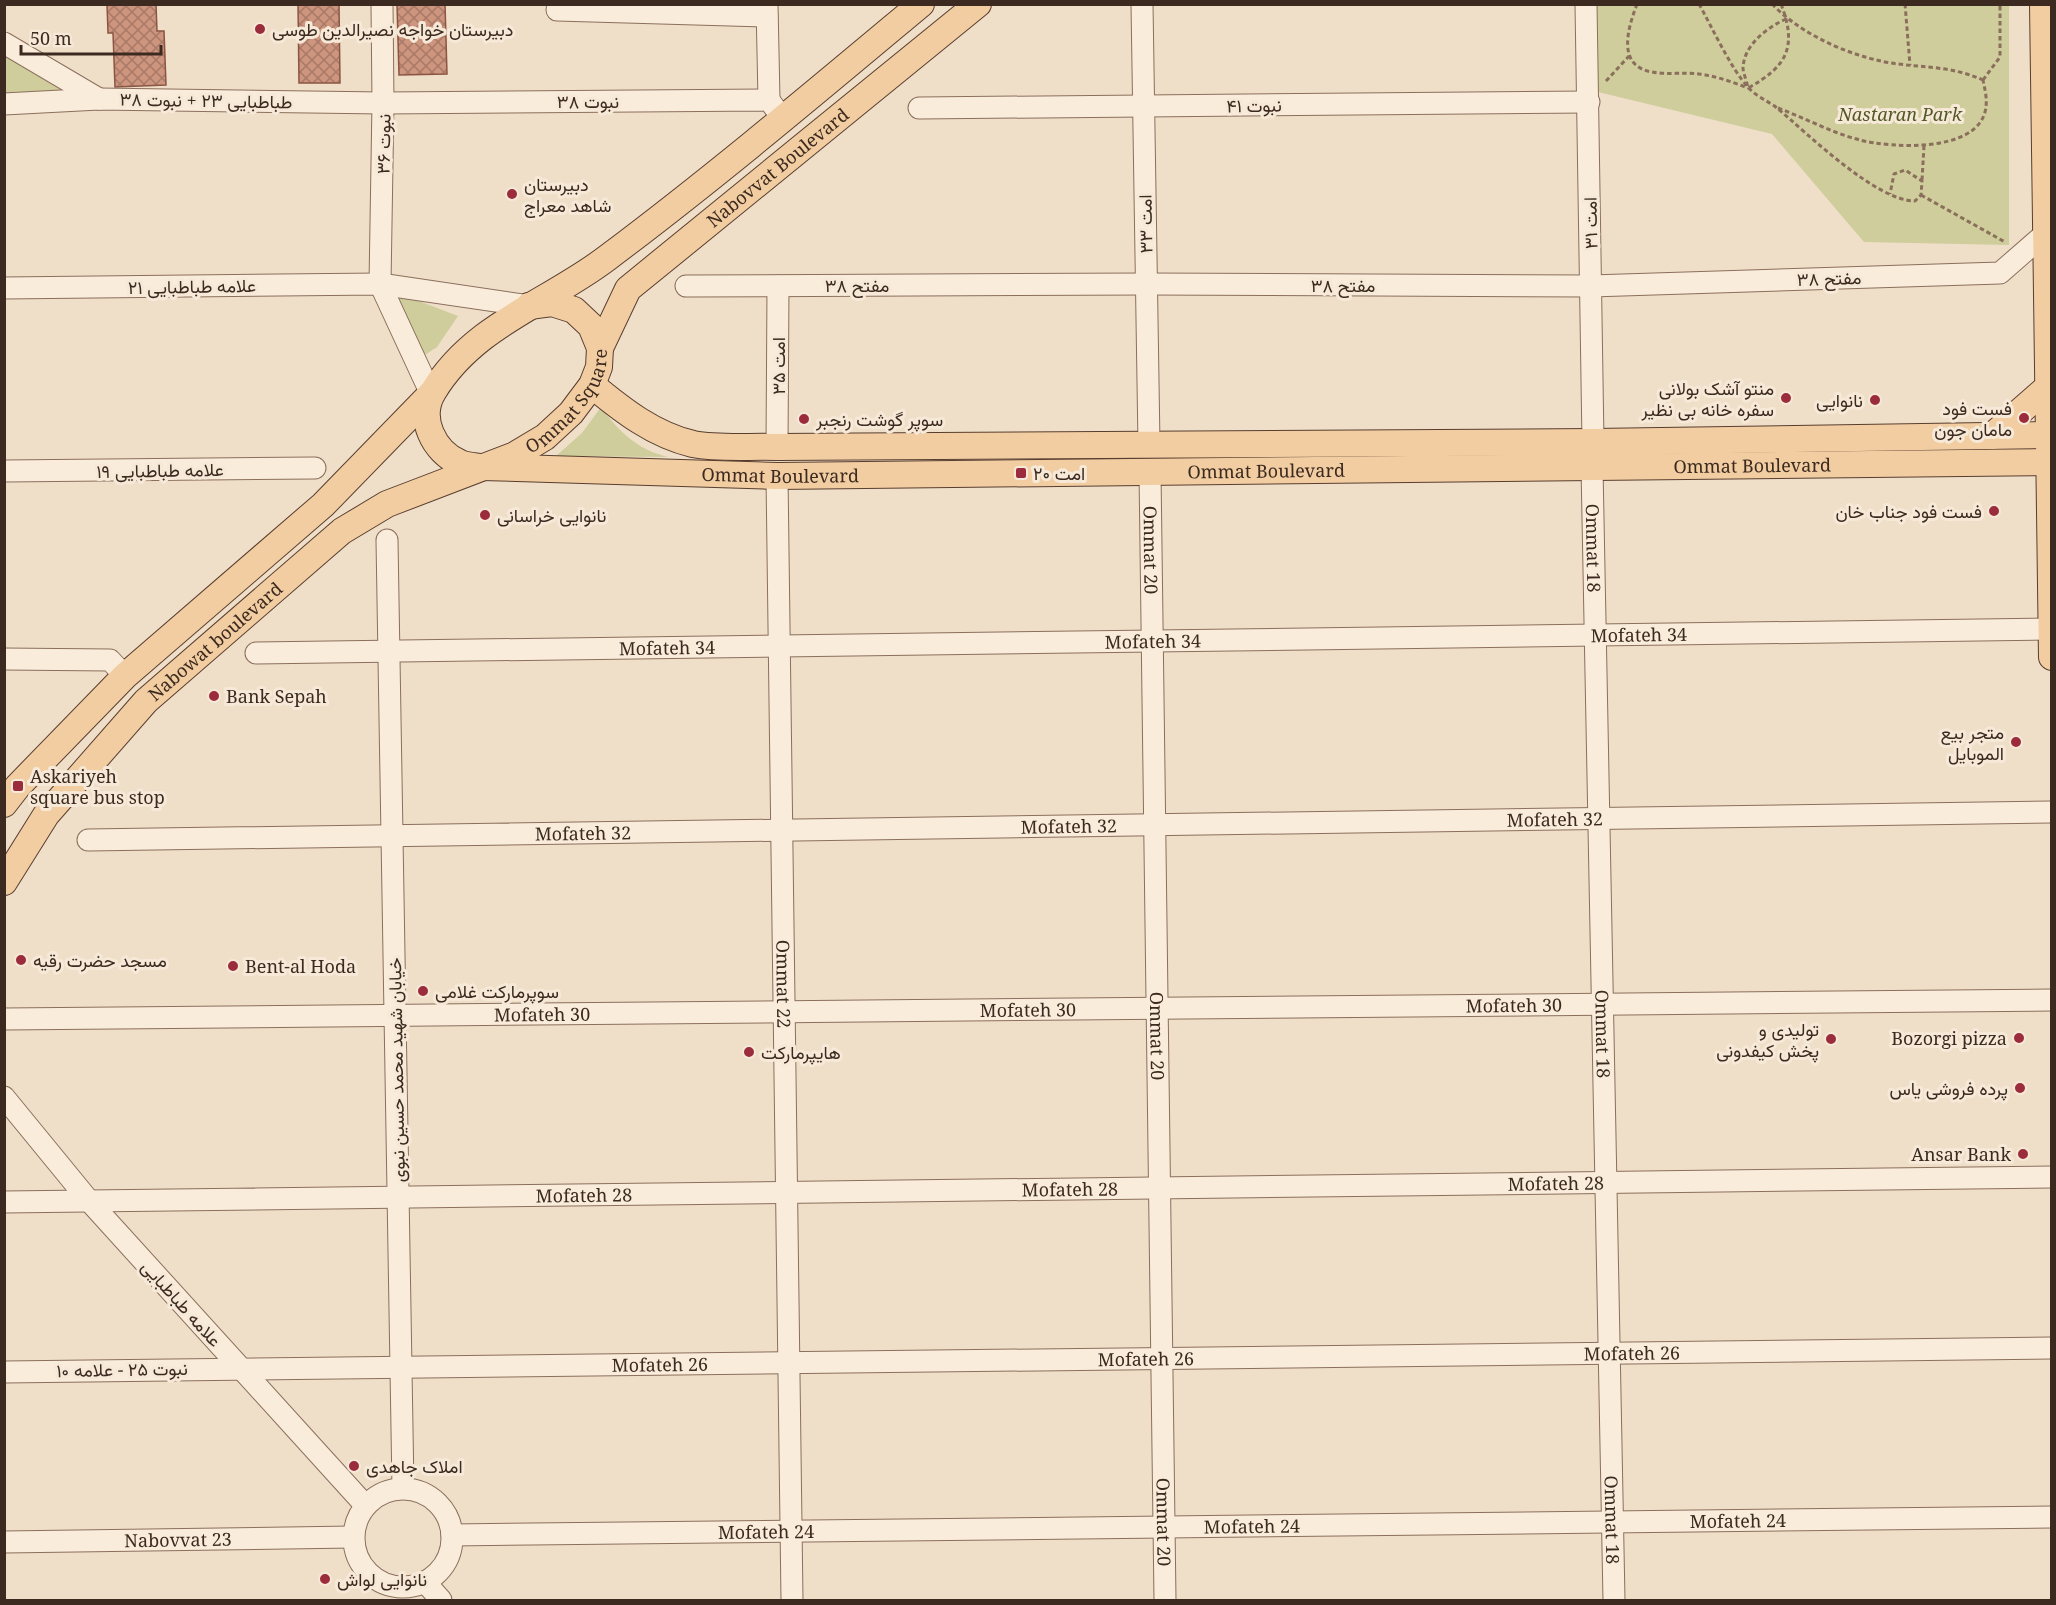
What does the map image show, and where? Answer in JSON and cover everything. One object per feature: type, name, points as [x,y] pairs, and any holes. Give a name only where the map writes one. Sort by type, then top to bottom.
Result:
[{"type":"main road","name":"Nabovvat Boulevard","points":[[529,306],[604,261],[776,110],[921,4]]},
{"type":"main road","name":"Nabovvat Boulevard","points":[[600,348],[628,289],[978,4]]},
{"type":"main road","points":[[2043,4],[2052,657]]},
{"type":"main road","name":"Ommat Square","points":[[482,467],[515,455],[545,437],[571,413],[592,385],[600,367],[600,348],[591,326],[574,310],[552,303],[529,306]]},
{"type":"main road","points":[[482,467],[461,464],[443,453],[436,444],[430,435],[426,414],[431,394],[458,359],[491,330],[529,306]]},
{"type":"main road","name":"Ommat Boulevard","points":[[592,385],[625,412],[653,429],[693,444],[777,447],[1593,442],[2050,435]]},
{"type":"main road","points":[[1992,436],[2048,387]]},
{"type":"main road","name":"Nabowat boulevard","points":[[4,804],[18,786],[125,676],[323,505],[431,394]]},
{"type":"main road","points":[[1592,467],[1593,442]]},
{"type":"main road","name":"Ommat Boulevard","points":[[482,467],[777,476],[2050,462]]},
{"type":"main road","name":"Nabowat boulevard","points":[[4,882],[46,814],[146,701],[342,531],[387,504],[482,467]]},
{"type":"street","name":"نبوت ۳۶","points":[[380,284],[383,103],[381,4]]},
{"type":"street","name":"امت ۳۳","points":[[1142,4],[1149,444]]},
{"type":"street","name":"امت ۳۱","points":[[1586,4],[1593,442]]},
{"type":"street","points":[[557,10],[767,10],[776,110]]},
{"type":"street","points":[[4,43],[99,99]]},
{"type":"street","name":"طباطبایی ۲۳ + نبوت ۳۸","points":[[4,104],[99,99],[383,103]]},
{"type":"street","name":"نبوت ۴۱","points":[[919,108],[1588,102]]},
{"type":"street","name":"نبوت ۳۸","points":[[383,103],[776,110]]},
{"type":"street","points":[[2021,254],[2047,232]]},
{"type":"street","name":"مفتح ۳۸","points":[[686,286],[1146,284],[1591,286],[2000,273],[2021,254]]},
{"type":"street","points":[[380,284],[431,394]]},
{"type":"street","name":"علامه طباطبایی ۲۱","points":[[4,288],[380,284],[529,306]]},
{"type":"street","name":"امت ۳۵","points":[[777,447],[778,286]]},
{"type":"street","name":"Ommat 18","points":[[1592,467],[1614,1600]]},
{"type":"street","name":"علامه طباطبایی ۱۹","points":[[4,471],[315,468]]},
{"type":"street","name":"Ommat 20","points":[[1150,472],[1165,1600]]},
{"type":"street","name":"Ommat 22","points":[[777,476],[792,1600]]},
{"type":"street","name":"خیابان شهید محمد حسین نبوی","points":[[387,540],[403,1488]]},
{"type":"street","name":"Mofateh 34","points":[[256,653],[2051,629]]},
{"type":"street","points":[[4,659],[111,660],[125,676]]},
{"type":"street","name":"Mofateh 32","points":[[88,840],[2052,812]]},
{"type":"street","name":"Mofateh 30","points":[[4,1019],[2052,1000]]},
{"type":"street","name":"علامه طباطبایی","points":[[4,1097],[90,1202],[365,1505]]},
{"type":"street","name":"Mofateh 28","points":[[4,1202],[2052,1176]]},
{"type":"street","name":"Mofateh 26","points":[[240,1367],[2052,1348]]},
{"type":"street","name":"نبوت ۲۵ - علامه ۱۰","points":[[4,1372],[240,1367]]},
{"type":"street","points":[[412,1590],[439,1572],[450,1553],[452,1535],[447,1515],[435,1500],[418,1490],[403,1488],[380,1493],[365,1505],[355,1522],[353,1537],[358,1559],[370,1575],[386,1584],[441,1600]]},
{"type":"street","name":"Mofateh 24","points":[[452,1535],[2052,1517]]},
{"type":"street","name":"Nabovvat 23","points":[[4,1542],[353,1537]]},
{"type":"path","points":[[1637,4],[1626,43],[1629,56],[1638,68],[1652,72],[1697,74],[1722,78],[1748,88],[1775,106],[1854,172],[1905,201],[1916,201],[1921,195],[1924,146]]},
{"type":"path","points":[[1699,4],[1748,88]]},
{"type":"path","points":[[1772,4],[1786,19],[1822,39],[1869,58],[1948,68],[1983,80]]},
{"type":"path","points":[[1748,88],[1771,75],[1784,61],[1788,42],[1786,19],[1781,4]]},
{"type":"path","points":[[1905,4],[1910,65]]},
{"type":"path","points":[[1775,106],[1860,140],[1924,146],[1953,141],[1975,129],[1985,113],[1986,96],[1983,80],[2000,57],[2000,4]]},
{"type":"path","points":[[1748,88],[1743,67],[1752,45],[1768,27],[1786,19]]},
{"type":"path","points":[[1890,194],[1894,174],[1905,170],[1922,181]]},
{"type":"path","points":[[1921,195],[2021,254]]},
{"type":"green space","name":"Nastaran Park","points":[[1595,5],[2009,5],[2009,245],[1864,242],[1772,134],[1594,91]]},
{"type":"green space","points":[[5,56],[64,92],[5,95]]},
{"type":"green space","points":[[392,294],[411,298],[458,316],[437,347],[420,358]]},
{"type":"green space","points":[[601,407],[615,424],[638,445],[668,457],[556,456],[582,433]]},
{"type":"building","points":[[107,4],[156,4],[157,31],[164,31],[166,85],[115,87],[113,33],[108,33]]},
{"type":"building","points":[[298,4],[339,4],[340,83],[299,83]]},
{"type":"building","points":[[397,4],[445,4],[447,74],[399,75]]},
{"type":"place","name":"دبیرستان خواجه نصیرالدین طوسی","points":[[260,29]]},
{"type":"place","name":"دبیرستان شاهد معراج","points":[[512,194]]},
{"type":"place","name":"منتو آشک بولانی سفره خانه بی نظیر","points":[[1786,398]]},
{"type":"place","name":"نانوایی","points":[[1875,400]]},
{"type":"place","name":"فست فود مامان جون","points":[[2024,418]]},
{"type":"place","name":"سوپر گوشت رنجبر","points":[[804,419]]},
{"type":"place","name":"امت ۲۰","points":[[1021,473]]},
{"type":"place","name":"فست فود جناب خان","points":[[1994,511]]},
{"type":"place","name":"نانوایی خراسانی","points":[[485,515]]},
{"type":"place","name":"Bank Sepah","points":[[214,696]]},
{"type":"place","name":"متجر بيع الموبايل","points":[[2016,742]]},
{"type":"place","name":"Askariyeh square bus stop","points":[[18,786]]},
{"type":"place","name":"مسجد حضرت رقیه","points":[[21,960]]},
{"type":"place","name":"Bent-al Hoda","points":[[233,966]]},
{"type":"place","name":"سوپرمارکت غلامی","points":[[423,991]]},
{"type":"place","name":"Bozorgi pizza","points":[[2019,1038]]},
{"type":"place","name":"تولیدی و پخش کیفدونی","points":[[1831,1039]]},
{"type":"place","name":"هایپرمارکت","points":[[749,1052]]},
{"type":"place","name":"پرده فروشی یاس","points":[[2020,1088]]},
{"type":"place","name":"Ansar Bank","points":[[2023,1154]]},
{"type":"place","name":"املاک جاهدی","points":[[354,1466]]},
{"type":"place","name":"نانوایی لواش","points":[[325,1579]]}]
